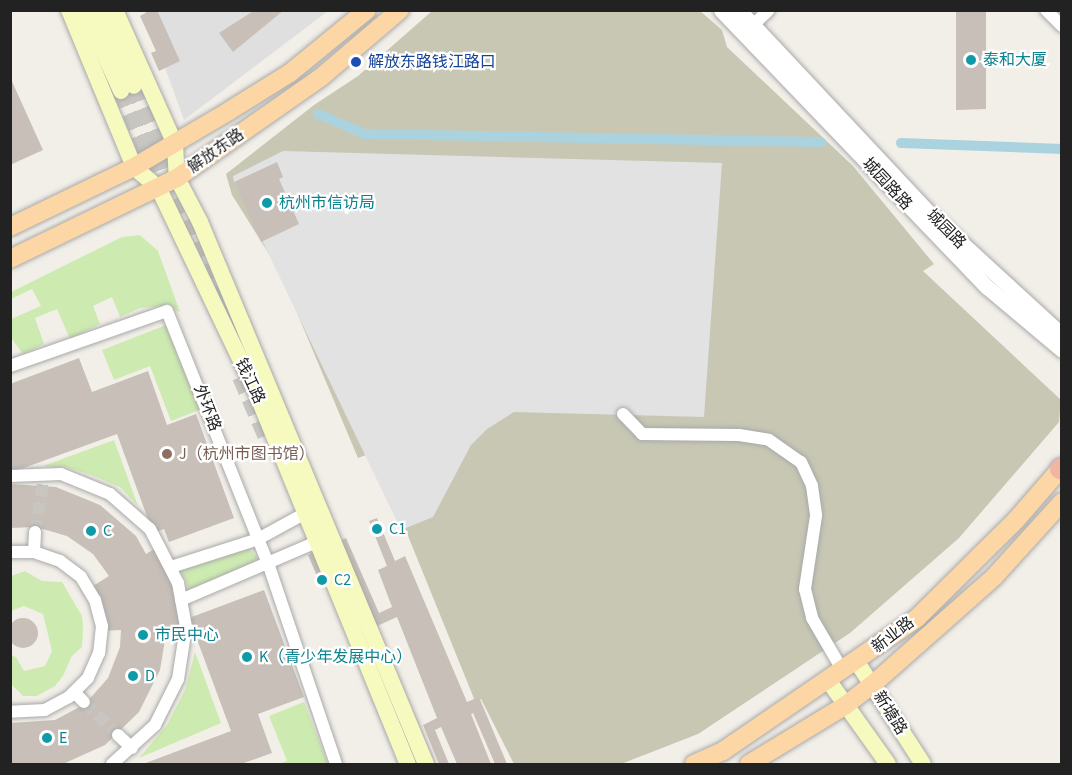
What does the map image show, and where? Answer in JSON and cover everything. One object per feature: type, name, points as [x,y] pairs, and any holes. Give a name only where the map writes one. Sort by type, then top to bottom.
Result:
[{"type":"main road","name":"钱江路","points":[[69,10],[134,167],[159,189],[313,509]]},
{"type":"main road","points":[[84,10],[127,88],[100,10]]},
{"type":"main road","name":"钱江路","points":[[115,10],[175,144],[177,178],[200,222],[313,509],[408,765]]},
{"type":"main road","name":"解放东路","points":[[10,228],[134,167],[175,144],[290,73],[367,10]]},
{"type":"main road","name":"解放东路","points":[[10,259],[159,189],[177,178],[320,78],[400,10]]},
{"type":"main road","name":"新业路","points":[[694,765],[723,751],[843,671],[917,618],[966,572],[1061,468]]},
{"type":"main road","name":"新业路","points":[[749,765],[846,705],[872,685],[994,577],[1062,502]]},
{"type":"main road","name":"钱江路","points":[[324,538],[426,765]]},
{"type":"main road","name":"新塘路","points":[[843,671],[872,685],[923,765]]},
{"type":"main road","name":"新塘路","points":[[843,671],[846,705],[888,765]]},
{"type":"street","name":"城园路路","points":[[721,10],[750,29],[987,287],[1062,350]]},
{"type":"street","name":"城园路","points":[[740,10],[750,29],[930,214],[1062,335]]},
{"type":"street","points":[[750,29],[770,10]]},
{"type":"street","points":[[1046,10],[1062,26]]},
{"type":"street","name":"外环路","points":[[10,366],[167,311],[268,563],[336,765]]},
{"type":"street","points":[[623,414],[642,434],[739,435],[769,440],[801,462],[812,486],[816,516],[805,589],[812,618],[843,671]]},
{"type":"street","points":[[10,476],[43,478],[61,474],[110,494],[150,529],[178,583],[186,627],[178,679],[155,725],[112,765]]},
{"type":"street","points":[[171,567],[258,539],[313,509]]},
{"type":"street","points":[[34,552],[35,532]]},
{"type":"street","points":[[181,600],[324,538]]},
{"type":"street","points":[[10,552],[34,552],[60,561],[81,577],[95,600],[102,626],[99,653],[88,678],[74,692],[45,710],[10,712]]},
{"type":"street","points":[[74,692],[84,702]]},
{"type":"street","points":[[118,735],[132,748]]},
{"type":"shaded area","points":[[144,10],[328,11],[184,120]]},
{"type":"shaded area","points":[[432,11],[700,11],[722,30],[727,47],[853,166],[934,264],[923,271],[1061,400],[1059,422],[959,538],[850,633],[698,734],[621,764],[514,764],[481,699],[475,701],[374,452],[358,458],[279,270],[232,195],[226,174],[314,105],[358,76]]},
{"type":"shaded area","points":[[283,151],[722,163],[704,417],[514,412],[487,429],[471,445],[433,517],[401,530],[234,182],[233,176]]},
{"type":"green space","points":[[140,235],[158,251],[180,312],[162,306],[140,308],[120,317],[112,297],[93,306],[100,324],[70,339],[57,309],[35,318],[44,344],[23,354],[11,338],[11,319],[41,306],[32,289],[11,299],[11,292],[122,237]]},
{"type":"green space","points":[[174,322],[207,407],[171,421],[150,366],[114,380],[102,350]]},
{"type":"green space","points":[[114,440],[138,506],[120,487],[66,467],[43,466]]},
{"type":"green space","points":[[247,547],[257,557],[254,565],[189,589],[181,570]]},
{"type":"green space","points":[[25,571],[42,581],[62,582],[82,616],[83,626],[82,647],[72,656],[63,676],[55,686],[37,696],[23,696],[11,684],[11,655],[16,657],[24,671],[45,666],[52,651],[43,614],[24,606],[11,611],[11,576]]},
{"type":"green space","points":[[195,652],[221,723],[139,758],[167,725],[185,690]]},
{"type":"green space","points":[[304,702],[328,764],[279,764],[287,761],[269,716]]},
{"type":"building","points":[[151,10],[157,10],[180,61],[159,71],[151,53],[156,51],[140,16]]},
{"type":"building","points":[[255,10],[284,10],[233,52],[219,33]]},
{"type":"building","name":"泰和大厦","points":[[956,10],[986,10],[986,109],[956,110]]},
{"type":"building","points":[[10,77],[43,150],[10,165]]},
{"type":"building","name":"杭州市信访局","points":[[277,162],[283,177],[279,179],[299,224],[261,242],[234,182]]},
{"type":"building","name":"J（杭州市图书馆）","points":[[79,358],[92,392],[148,371],[167,425],[196,414],[234,518],[169,542],[164,529],[153,533],[117,434],[10,473],[10,384]]},
{"type":"building","name":"市民中心","points":[[10,484],[56,487],[100,505],[136,536],[146,554],[159,546],[171,567],[186,627],[167,628],[160,670],[139,712],[105,745],[63,764],[10,764],[10,723],[55,720],[85,704],[108,678],[120,647],[121,630],[102,631],[85,591],[109,576],[93,554],[67,536],[36,527],[10,528]]},
{"type":"building","points":[[377,518],[395,561],[405,556],[467,702],[479,697],[507,764],[495,764],[473,713],[471,714],[491,764],[457,764],[441,727],[435,730],[449,764],[439,764],[423,725],[437,718],[397,617],[375,627],[328,585],[322,588],[308,555],[346,538],[379,613],[392,607],[378,570],[387,566],[369,521]]},
{"type":"building","name":"K（青少年发展中心）","points":[[264,590],[304,697],[258,714],[272,753],[241,764],[143,764],[231,731],[189,618]]},
{"type":"building","points":[[23,618],[29,619],[37,627],[37,639],[29,647],[23,648],[17,647],[9,639],[8,633],[9,627],[17,619]]},
{"type":"waterway","points":[[318,114],[365,134],[821,142]]},
{"type":"waterway","points":[[901,143],[1062,149]]},
{"type":"tunnel","points":[[134,86],[245,354]]},
{"type":"tunnel","points":[[121,91],[164,196]]},
{"type":"tunnel","points":[[240,377],[268,442]]},
{"type":"tunnel","points":[[35,532],[43,483]]},
{"type":"tunnel","points":[[84,702],[118,735]]},
{"type":"place","name":"泰和大厦","points":[[971,60]]},
{"type":"place","name":"解放东路钱江路口","points":[[356,62]]},
{"type":"place","name":"杭州市信访局","points":[[267,203]]},
{"type":"place","name":"J（杭州市图书馆）","points":[[167,454]]},
{"type":"place","name":"C1","points":[[377,529]]},
{"type":"place","name":"C","points":[[91,531]]},
{"type":"place","name":"C2","points":[[322,580]]},
{"type":"place","name":"市民中心","points":[[143,635]]},
{"type":"place","name":"K（青少年发展中心）","points":[[247,657]]},
{"type":"place","name":"D","points":[[133,676]]},
{"type":"place","name":"E","points":[[47,738]]}]
